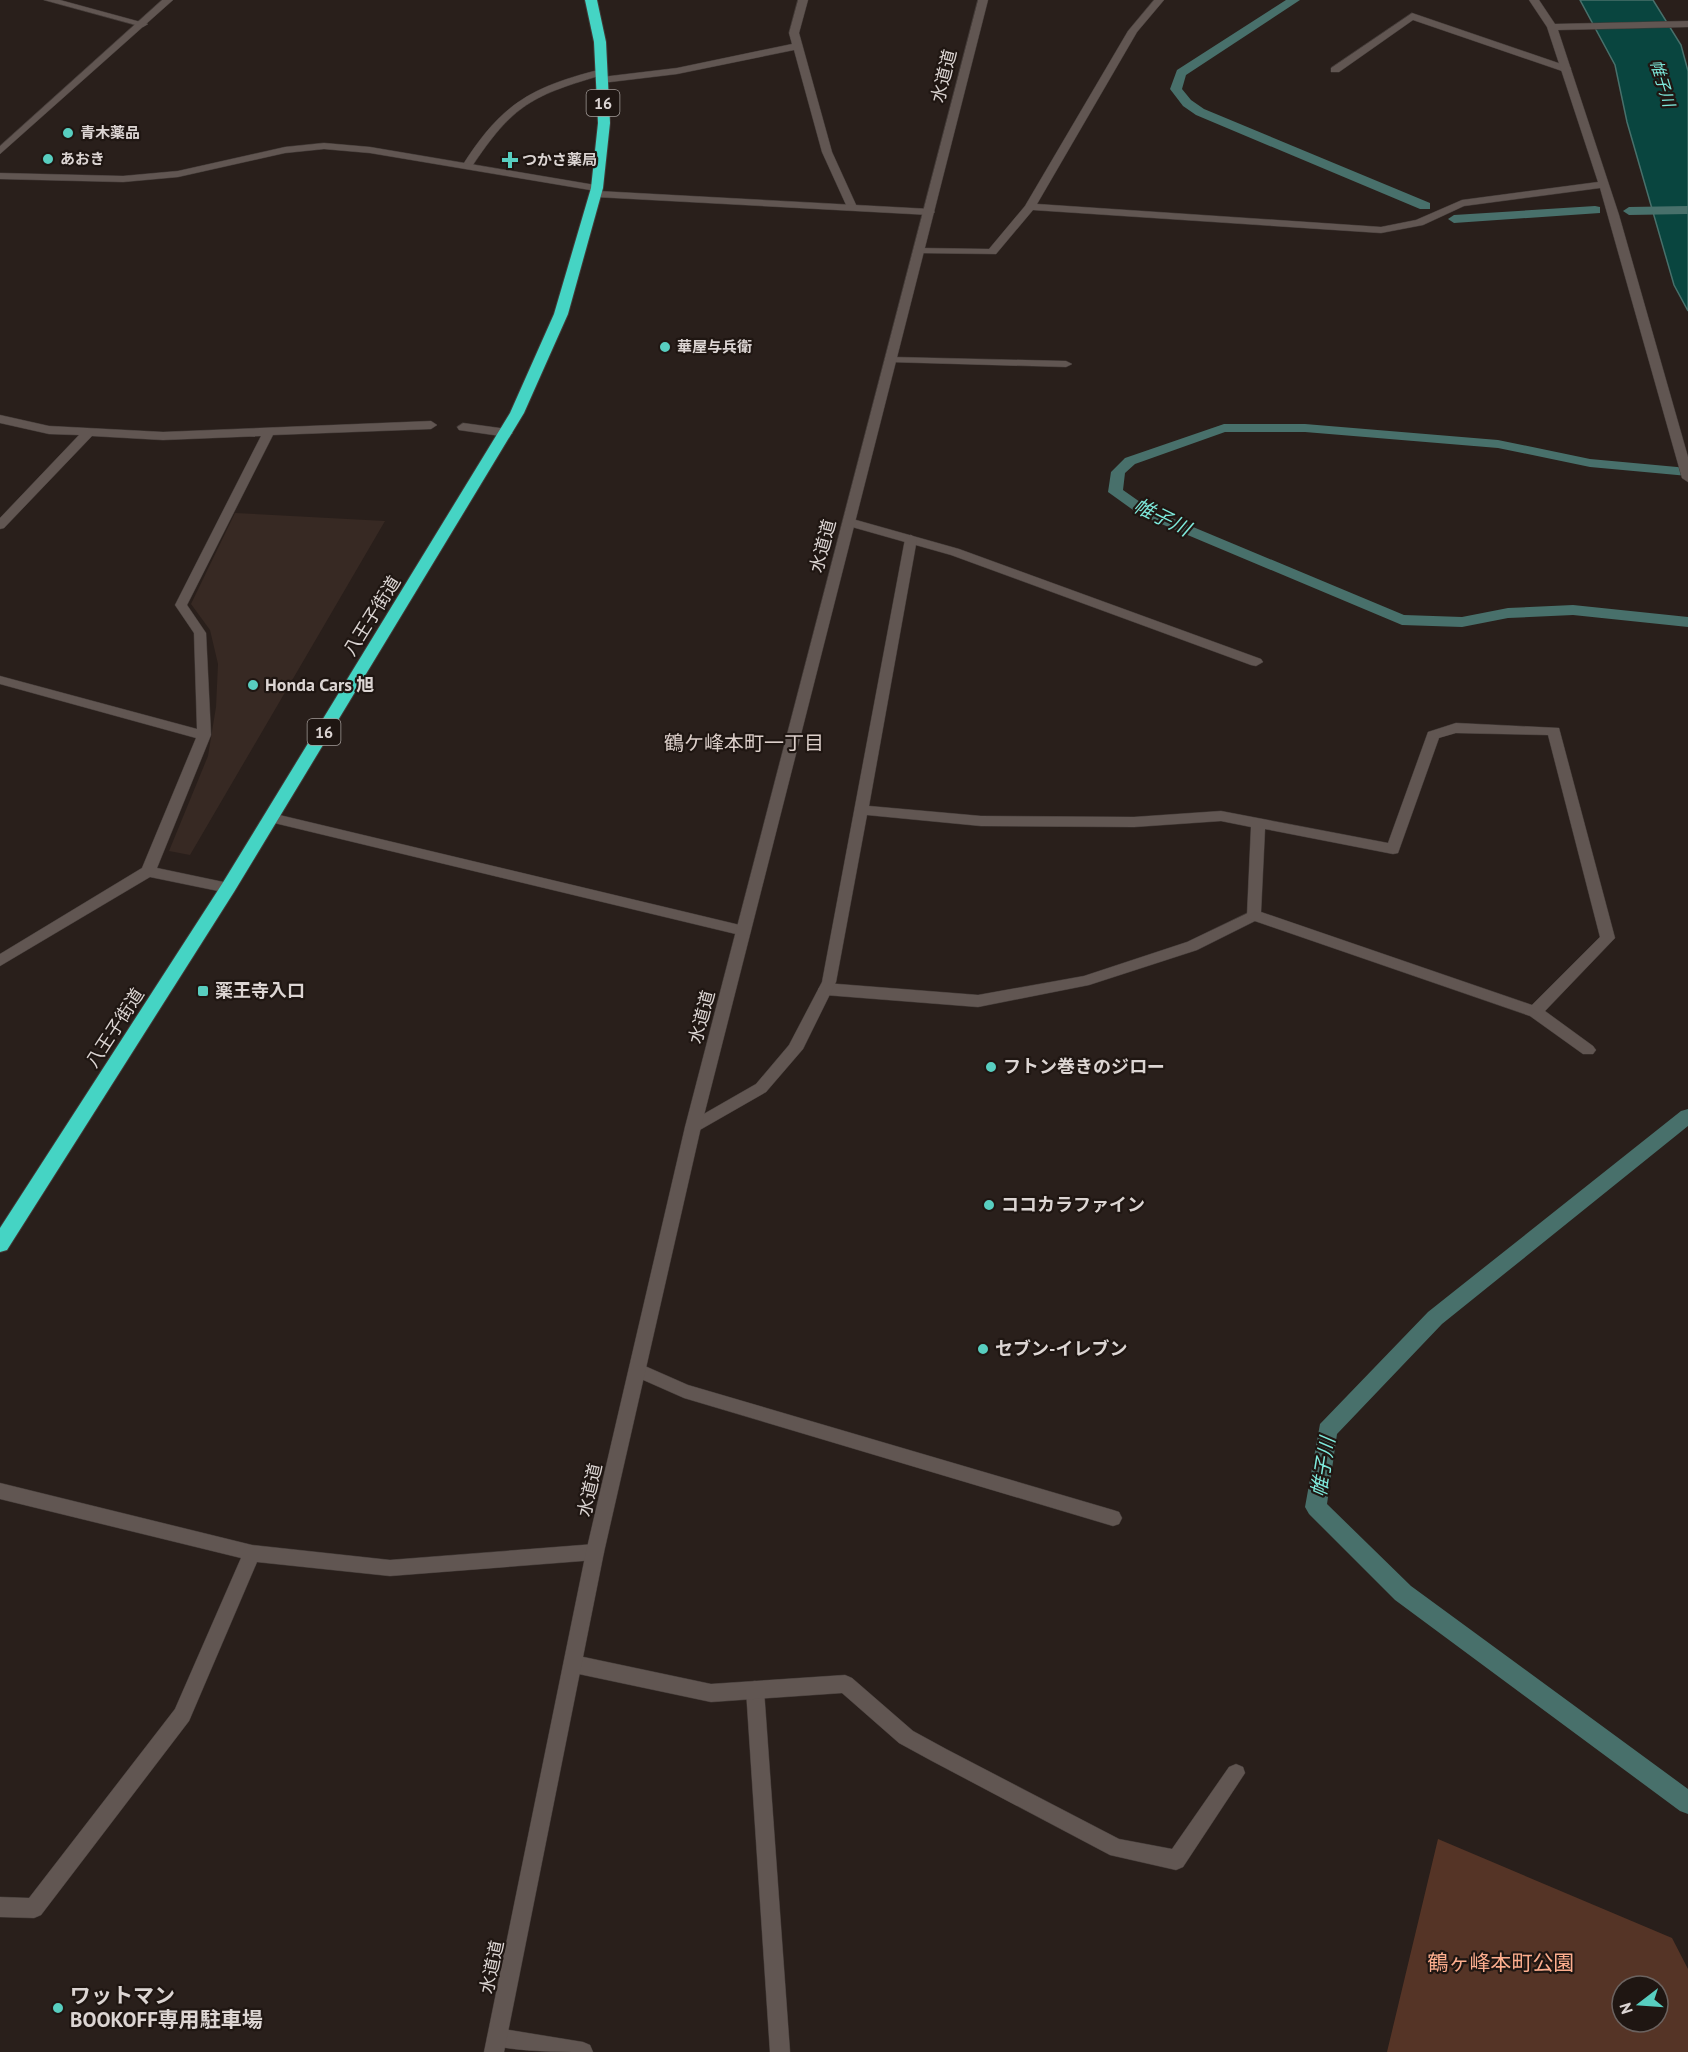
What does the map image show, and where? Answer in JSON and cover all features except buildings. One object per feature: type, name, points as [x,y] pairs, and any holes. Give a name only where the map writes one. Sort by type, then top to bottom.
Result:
[{"type":"highway","name":"八王子街道","points":[[584,0],[594,20]]},
{"type":"highway","name":"八王子街道","points":[[0,1244],[228,888],[507,433],[561,314],[596,191],[604,123],[600,42],[591,0]]},
{"type":"street","points":[[49,0],[142,24]]},
{"type":"street","points":[[0,152],[168,0]]},
{"type":"street","points":[[803,0],[794,33],[797,46],[827,152],[852,207]]},
{"type":"street","name":"水道道","points":[[495,2045],[596,1552],[693,1127],[893,360],[983,0]]},
{"type":"street","points":[[920,251],[992,252],[1029,207],[1134,31],[1159,0]]},
{"type":"street","points":[[1533,0],[1552,27],[1604,184],[1688,478]]},
{"type":"street","points":[[1335,70],[1412,16],[1566,69]]},
{"type":"street","points":[[1552,27],[1687,24]]},
{"type":"street","points":[[467,166],[483,138],[503,115],[524,98],[554,85],[602,76],[676,71],[797,46]]},
{"type":"street","points":[[0,176],[113,179],[178,174],[285,150],[324,146],[370,150],[467,166],[596,191],[930,212]]},
{"type":"street","points":[[1029,207],[1381,230],[1419,223],[1462,203],[1604,184]]},
{"type":"street","points":[[893,360],[1066,364]]},
{"type":"street","points":[[0,419],[49,430],[163,436],[431,425]]},
{"type":"street","points":[[463,427],[507,433]]},
{"type":"street","points":[[0,525],[89,432]]},
{"type":"street","points":[[0,961],[148,871],[167,830],[204,735],[200,633],[181,605],[268,433]]},
{"type":"street","points":[[849,522],[955,552],[1256,662]]},
{"type":"street","points":[[693,1127],[761,1088],[795,1049],[829,982],[911,539]]},
{"type":"street","points":[[0,680],[204,735]]},
{"type":"street","points":[[861,810],[981,821],[1134,822],[1221,816],[1393,849],[1433,735],[1456,728],[1554,731],[1608,938],[1535,1012]]},
{"type":"street","points":[[271,818],[744,931]]},
{"type":"street","points":[[1254,915],[1258,824]]},
{"type":"street","points":[[148,871],[228,888]]},
{"type":"street","points":[[825,989],[978,1000],[1084,981],[1192,946],[1254,915],[1535,1012],[1588,1050]]},
{"type":"street","points":[[638,1370],[684,1390],[1113,1518]]},
{"type":"street","points":[[0,1491],[252,1553],[390,1568],[596,1552]]},
{"type":"street","points":[[0,1907],[34,1908],[182,1715],[252,1553]]},
{"type":"street","points":[[574,1664],[711,1693],[845,1684],[906,1737],[939,1755],[1117,1848],[1176,1860],[1236,1773]]},
{"type":"street","points":[[755,1690],[780,2052]]},
{"type":"street","points":[[495,2045],[583,2052]]},
{"type":"shaded area","name":"Honda Cars 旭","points":[[235,513],[385,521],[190,855],[169,851],[208,756],[216,707],[218,664],[210,630],[191,604]]},
{"type":"green space","name":"鶴ヶ峰本町公園","points":[[1438,1839],[1672,1938],[1688,1969],[1688,2052],[1387,2052]]},
{"type":"water","points":[[1580,0],[1653,0],[1681,45],[1688,71],[1688,311],[1674,285],[1627,122],[1615,65]]},
{"type":"waterway","points":[[1294,0],[1181,73],[1176,89],[1187,103],[1200,112],[1425,206]]},
{"type":"waterway","points":[[1454,219],[1595,210]]},
{"type":"waterway","points":[[1629,211],[1688,210]]},
{"type":"waterway","name":"帷子川","points":[[1688,472],[1590,463],[1498,444],[1305,428],[1224,428],[1130,461],[1118,472],[1115,492],[1145,512],[1402,620],[1462,622],[1508,613],[1573,610],[1688,622]]},
{"type":"waterway","name":"帷子川","points":[[1688,1116],[1435,1318],[1327,1430],[1316,1507],[1403,1593],[1688,1803]]},
{"type":"place","name":"青木薬品","points":[[68,133]]},
{"type":"place","name":"あおき","points":[[48,159]]},
{"type":"place","name":"つかさ薬局","points":[[510,160]]},
{"type":"place","name":"華屋与兵衛","points":[[665,347]]},
{"type":"place","name":"Honda Cars 旭","points":[[253,685]]},
{"type":"place","name":"薬王寺入口","points":[[203,991]]},
{"type":"place","name":"フトン巻きのジロー","points":[[991,1067]]},
{"type":"place","name":"ココカラファイン","points":[[989,1205]]},
{"type":"place","name":"セブン-イレブン","points":[[983,1349]]},
{"type":"place","name":"ワットマン BOOKOFF専用駐車場","points":[[58,2008]]},
{"type":"district","name":"鶴ケ峰本町一丁目","points":[[744,743]]}]
